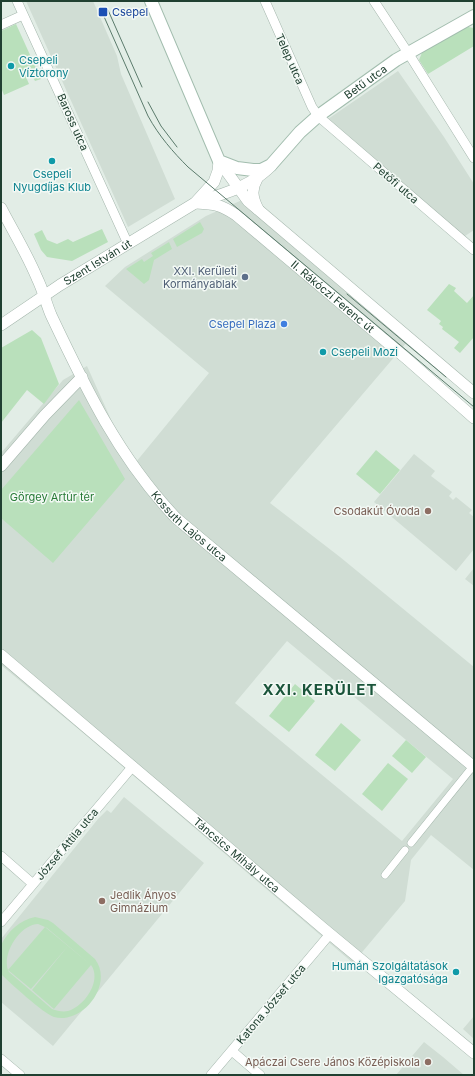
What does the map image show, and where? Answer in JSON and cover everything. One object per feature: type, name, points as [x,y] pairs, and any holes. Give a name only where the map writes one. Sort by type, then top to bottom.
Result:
[{"type":"main road","name":"II. Rákóczi Ferenc út","points":[[151,1],[219,161]]},
{"type":"main road","name":"Betű utca","points":[[271,166],[300,132],[318,116],[396,60],[474,16]]},
{"type":"main road","points":[[219,161],[237,168],[252,170],[261,170],[271,166]]},
{"type":"street","name":"Baross utca","points":[[17,1],[128,244]]},
{"type":"street","name":"Telep utca","points":[[265,1],[312,107],[318,116]]},
{"type":"street","points":[[374,1],[474,158]]},
{"type":"street","points":[[1,25],[23,15]]},
{"type":"street","name":"Petőfi utca","points":[[318,116],[474,250]]},
{"type":"street","name":"II. Rákóczi Ferenc út","points":[[219,161],[248,201],[474,393]]},
{"type":"street","name":"II. Rákóczi Ferenc út","points":[[219,161],[230,211],[407,359],[474,418]]},
{"type":"street","name":"Szent István út","points":[[195,203],[217,177],[219,161]]},
{"type":"street","name":"Betű utca","points":[[227,193],[257,179],[271,166]]},
{"type":"street","points":[[257,179],[252,193],[259,211]]},
{"type":"street","name":"Szent István út","points":[[1,325],[44,296],[195,203],[227,193]]},
{"type":"street","points":[[195,203],[216,204],[230,211]]},
{"type":"street","name":"Kossuth Lajos utca","points":[[1,208],[38,279],[51,314],[96,407],[123,453],[159,500],[176,518],[474,766]]},
{"type":"street","points":[[1,466],[45,415],[82,377]]},
{"type":"street","name":"Táncsics Mihály utca","points":[[1,655],[330,934],[474,1053]]},
{"type":"street","name":"József Attila utca","points":[[1,922],[133,766]]},
{"type":"street","points":[[411,843],[474,766]]},
{"type":"street","points":[[385,875],[405,850]]},
{"type":"street","points":[[1,856],[33,884]]},
{"type":"street","name":"Katona József utca","points":[[211,1075],[330,934]]},
{"type":"street","points":[[232,1051],[260,1075]]},
{"type":"street","points":[[1,1059],[20,1075]]},
{"type":"shaded area","points":[[26,1],[93,1],[117,56],[121,74],[175,199],[128,227]]},
{"type":"shaded area","points":[[398,71],[444,137],[474,184],[474,230],[462,238],[328,119]]},
{"type":"shaded area","points":[[249,197],[413,335],[270,503],[340,557],[474,667],[474,870],[431,835],[411,860],[405,901],[353,963],[88,737],[1,665],[1,453],[63,380],[87,366],[122,444],[136,462],[209,373],[105,286],[125,267],[206,216]],"holes":[[[287,641],[453,779],[402,841],[235,703]]]},
{"type":"shaded area","name":"Csodakút Óvoda","points":[[414,454],[435,471],[431,476],[452,492],[449,496],[453,500],[456,497],[472,510],[469,513],[474,517],[474,549],[456,571],[374,502]]},
{"type":"shaded area","points":[[474,568],[474,586],[465,579]]},
{"type":"shaded area","name":"Jedlik Ányos Gimnázium","points":[[124,797],[204,863],[53,1046],[1,1002],[1,939],[98,819],[107,810],[111,813]]},
{"type":"shaded area","points":[[474,1016],[474,1039],[463,1029]]},
{"type":"shaded area","name":"Apáczai Csere János Középiskola","points":[[424,1042],[443,1057],[464,1075],[396,1075]]},
{"type":"green space","points":[[16,24],[41,79],[35,81],[32,75],[26,77],[29,84],[4,95],[2,90],[1,91],[1,31]]},
{"type":"green space","points":[[468,27],[474,28],[474,46],[428,74],[419,60],[423,50]]},
{"type":"green space","points":[[200,222],[204,229],[202,233],[177,247],[173,239]]},
{"type":"green space","points":[[102,229],[108,242],[72,261],[47,257],[41,250],[34,234],[42,230],[47,240],[57,244],[68,239],[73,242]]},
{"type":"green space","points":[[169,242],[172,249],[154,260],[149,280],[144,284],[126,269],[142,259],[144,262],[153,256],[151,253]]},
{"type":"green space","points":[[449,284],[456,288],[454,291],[467,303],[474,295],[474,337],[460,353],[454,348],[459,342],[442,329],[443,327],[439,324],[441,321],[427,310]]},
{"type":"green space","points":[[32,330],[41,338],[59,384],[44,404],[27,390],[1,423],[1,348]]},
{"type":"green space","name":"Görgey Artúr tér","points":[[79,400],[125,479],[53,563],[1,518],[1,490]]},
{"type":"green space","points":[[376,450],[400,470],[380,494],[356,474]]},
{"type":"green space","points":[[295,684],[315,701],[289,732],[269,716]]},
{"type":"green space","points":[[341,723],[361,740],[335,771],[315,755]]},
{"type":"green space","points":[[406,740],[426,757],[412,773],[392,756]]},
{"type":"green space","points":[[388,763],[408,779],[382,811],[362,794]]},
{"type":"green space","points":[[35,917],[48,920],[53,923],[95,959],[100,969],[101,980],[98,990],[85,1009],[75,1015],[65,1018],[49,1015],[1,974],[1,945],[7,935],[19,923]],"holes":[[[38,924],[47,928],[91,965],[94,971],[93,985],[86,998],[80,1004],[68,1011],[60,1011],[52,1009],[9,972],[7,965],[9,950],[13,942],[25,929],[31,925]]]},
{"type":"green space","points":[[45,927],[68,946],[31,989],[8,970]]},
{"type":"green space","points":[[68,946],[91,965],[54,1009],[32,990]]},
{"type":"tram line","points":[[108,10],[142,87]]},
{"type":"tram line","points":[[102,12],[148,116],[162,137],[182,161],[474,407]]},
{"type":"tram line","points":[[148,102],[161,126],[177,147]]},
{"type":"tram line","points":[[347,294],[446,377]]},
{"type":"place","name":"Csepel","points":[[103,12]]},
{"type":"place","name":"Csepeli Víztorony","points":[[11,66]]},
{"type":"place","name":"Csepeli Nyugdíjas Klub","points":[[52,161]]},
{"type":"place","name":"XXI. Kerületi Kormányablak","points":[[245,277]]},
{"type":"place","name":"Csepel Plaza","points":[[284,324]]},
{"type":"place","name":"Csepeli Mozi","points":[[323,352]]},
{"type":"place","name":"Csodakút Óvoda","points":[[428,511]]},
{"type":"place","name":"Jedlik Ányos Gimnázium","points":[[102,901]]},
{"type":"place","name":"Humán Szolgáltatások Igazgatósága","points":[[456,972]]},
{"type":"place","name":"Apáczai Csere János Középiskola","points":[[428,1062]]},
{"type":"district","name":"XXI. KERÜLET","points":[[320,689]]}]
